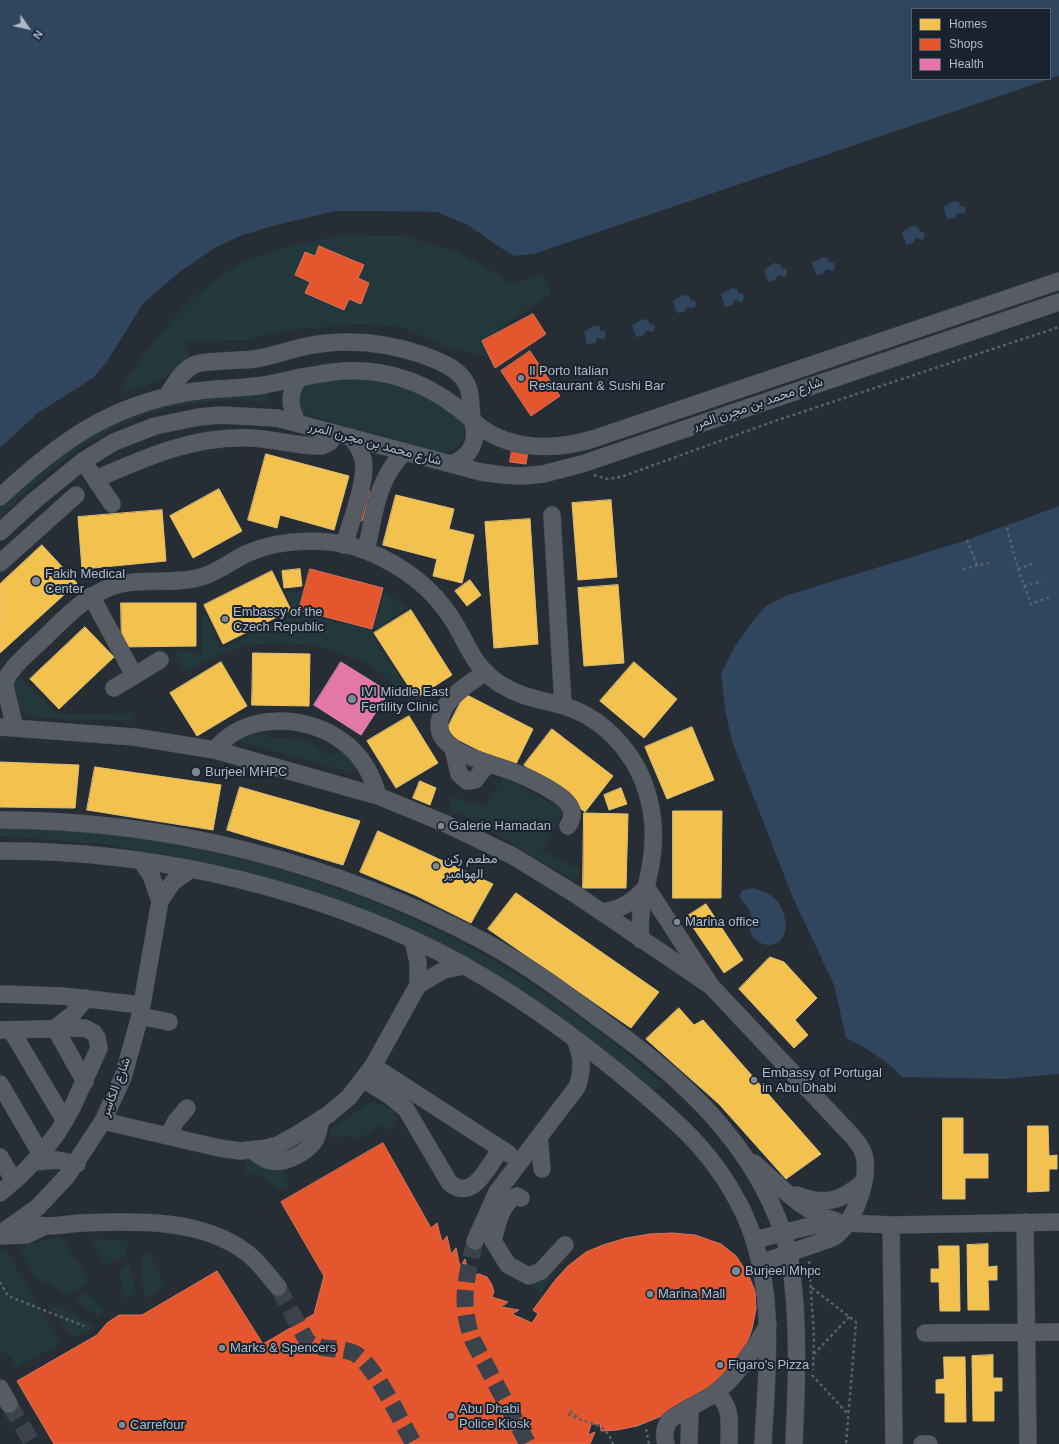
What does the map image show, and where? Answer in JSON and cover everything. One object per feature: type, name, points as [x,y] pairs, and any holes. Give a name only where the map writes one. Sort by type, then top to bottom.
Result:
[{"type":"street","name":"شارع محمد بن مجرن المرر","points":[[0,497],[46,455],[82,431],[120,412],[166,397],[214,389],[260,386],[328,372],[350,370],[384,373],[417,383],[446,399],[486,431],[502,438],[524,445],[543,447],[566,446],[593,439],[1059,281]]},
{"type":"street","name":"شارع محمد بن مجرن المرر","points":[[0,532],[35,500],[83,461],[114,442],[155,426],[199,417],[263,417],[298,423],[481,472],[523,476],[543,474],[582,464],[1059,302]]},
{"type":"street","points":[[166,397],[186,370],[197,363],[255,359],[315,345],[351,342],[370,343],[409,350],[446,365],[457,372],[469,390],[473,420]]},
{"type":"street","name":"شارع محمد بن مجرن المرر","points":[[298,423],[292,410],[291,396],[300,377]]},
{"type":"street","points":[[244,416],[249,426],[252,438]]},
{"type":"street","points":[[252,438],[263,417]]},
{"type":"street","name":"شارع محمد بن مجرن المرر","points":[[452,464],[460,461],[471,450],[475,436],[473,420]]},
{"type":"street","points":[[96,479],[164,450],[200,441],[252,438],[322,446],[330,442],[335,433]]},
{"type":"street","points":[[344,545],[362,485],[364,468],[361,452],[351,437]]},
{"type":"street","points":[[543,447],[543,474]]},
{"type":"street","points":[[366,551],[383,481],[392,464],[405,452]]},
{"type":"street","points":[[83,461],[112,504]]},
{"type":"street","points":[[0,563],[76,495]]},
{"type":"street","points":[[35,500],[48,519]]},
{"type":"street","points":[[552,515],[563,705]]},
{"type":"street","points":[[641,940],[640,911],[653,854],[654,828],[649,801],[642,780],[632,760],[615,736],[586,715],[563,705],[524,696],[497,682],[486,672],[469,652],[459,631],[445,608],[428,589],[405,572],[366,551],[344,545],[314,542],[283,544],[246,554],[226,567],[204,577],[177,582],[133,582],[105,589],[91,596],[71,612],[22,657],[2,689],[7,727],[134,737],[215,750],[378,796],[444,823],[481,840],[544,874],[602,912],[641,940],[711,986]]},
{"type":"street","points":[[91,596],[134,675]]},
{"type":"street","points":[[114,688],[160,660]]},
{"type":"street","points":[[486,672],[455,694],[441,716],[438,726],[442,738],[453,748],[531,779],[564,798],[572,809],[572,818],[568,826]]},
{"type":"street","points":[[215,750],[229,735],[250,726],[286,721],[310,725],[332,734],[353,749],[368,770],[378,796]]},
{"type":"street","points":[[453,748],[459,774],[467,781],[475,780],[488,763]]},
{"type":"street","points":[[0,820],[96,825],[137,830],[218,844],[258,853],[331,875],[412,906],[507,955],[622,1035],[695,1095],[741,1151],[757,1176],[783,1232],[789,1253],[794,1292],[797,1354],[794,1444]]},
{"type":"street","points":[[0,851],[52,852],[141,861],[192,869],[290,894],[364,919],[413,940],[464,966],[513,995],[573,1036],[675,1121],[713,1160],[735,1197],[754,1240],[761,1263],[765,1287],[768,1324],[768,1375],[763,1444]]},
{"type":"street","name":"شارع الكَاسِر","points":[[141,861],[151,875],[160,901]]},
{"type":"street","name":"شارع الكَاسِر","points":[[0,1235],[23,1219],[52,1194],[77,1164],[103,1121],[123,1077],[141,1010],[160,901],[173,882],[192,869]]},
{"type":"street","points":[[602,912],[611,911],[628,904],[646,887]]},
{"type":"street","points":[[646,887],[711,986],[859,1144],[865,1159],[863,1182],[859,1200],[848,1223],[841,1232],[832,1238],[761,1263]]},
{"type":"street","points":[[103,1121],[230,1150],[253,1151],[263,1159],[272,1161],[280,1161],[296,1155],[308,1148],[315,1140],[321,1119],[349,1097],[368,1073],[418,985],[418,962],[413,940]]},
{"type":"street","points":[[418,985],[444,970],[464,966]]},
{"type":"street","points":[[0,994],[86,998],[141,1010],[169,1022]]},
{"type":"street","points":[[55,1028],[72,1014],[86,998]]},
{"type":"street","points":[[55,1028],[85,1082]]},
{"type":"street","points":[[0,1193],[38,1158],[65,1121],[98,1054],[99,1043],[94,1033],[85,1028],[6,1030]]},
{"type":"street","points":[[6,1030],[65,1121]]},
{"type":"street","points":[[475,1241],[497,1192],[572,1095],[580,1078],[581,1056],[573,1036]]},
{"type":"street","points":[[368,1073],[431,1104],[500,1150],[515,1156],[523,1157]]},
{"type":"street","points":[[368,1073],[411,1116],[449,1182],[457,1188],[467,1189],[475,1185],[500,1150]]},
{"type":"street","points":[[0,1084],[38,1158]]},
{"type":"street","points":[[411,1116],[422,1112],[431,1104]]},
{"type":"street","points":[[168,1136],[176,1121],[187,1108]]},
{"type":"street","points":[[539,1137],[542,1169]]},
{"type":"street","points":[[741,1151],[784,1191],[813,1212],[823,1217],[848,1223]]},
{"type":"street","points":[[0,1157],[14,1181]]},
{"type":"street","points":[[38,1158],[77,1164]]},
{"type":"street","points":[[784,1191],[814,1201],[831,1201],[848,1195],[863,1182]]},
{"type":"street","points":[[521,1198],[517,1196],[512,1198],[504,1206],[493,1241],[508,1265],[529,1276],[542,1271],[565,1246]]},
{"type":"street","points":[[23,1219],[43,1227]]},
{"type":"street","points":[[0,1235],[16,1237],[26,1235],[43,1227],[78,1223],[137,1222],[167,1224],[194,1229],[221,1238],[246,1252],[264,1269],[278,1286]]},
{"type":"street","points":[[1025,1222],[1028,1444]]},
{"type":"street","points":[[754,1240],[815,1225],[848,1223],[891,1225],[1059,1222]]},
{"type":"street","points":[[891,1225],[894,1444]]},
{"type":"street","points":[[666,1444],[664,1438],[666,1426],[673,1418],[715,1393],[740,1367],[768,1324]]},
{"type":"street","points":[[925,1333],[1059,1332]]},
{"type":"street","points":[[0,1388],[10,1404]]},
{"type":"street","points":[[715,1393],[724,1400],[729,1410],[729,1444]]},
{"type":"street","points":[[689,1444],[690,1409]]},
{"type":"street","points":[[750,1444],[754,1436],[764,1425]]},
{"type":"street","points":[[922,1444],[929,1444]]},
{"type":"path","points":[[582,464],[593,474],[600,477],[607,479],[622,477],[772,422],[1059,327]]},
{"type":"path","points":[[1007,528],[1018,569],[1031,604],[1050,597]]},
{"type":"path","points":[[967,540],[977,566]]},
{"type":"path","points":[[1018,569],[1035,562]]},
{"type":"path","points":[[963,569],[989,563]]},
{"type":"path","points":[[1024,586],[1042,581]]},
{"type":"path","points":[[0,1282],[8,1296],[84,1326]]},
{"type":"path","points":[[811,1288],[856,1322],[846,1444]]},
{"type":"path","points":[[814,1354],[849,1317]]},
{"type":"path","points":[[812,1375],[849,1414]]},
{"type":"path","points":[[569,1413],[580,1419],[593,1423],[605,1430],[610,1436],[613,1444]]},
{"type":"path","points":[[646,1429],[649,1444]]},
{"type":"green space","points":[[341,235],[403,236],[457,251],[513,284],[543,274],[551,294],[482,340],[489,358],[445,346],[401,327],[361,324],[279,331],[245,340],[182,342],[190,356],[164,379],[121,393],[135,366],[163,331],[192,299],[215,280],[251,259],[289,247]]},
{"type":"green space","points":[[359,371],[417,387],[458,417],[464,429],[464,439],[459,446],[450,452],[436,451],[309,416],[298,411],[294,387]]},
{"type":"green space","points":[[269,383],[267,403],[254,400],[236,400],[182,405],[152,413],[123,424],[72,454],[24,494],[0,517],[0,501],[32,470],[136,406]]},
{"type":"green space","points":[[385,591],[406,608],[372,633],[411,696],[409,700],[387,679],[369,665],[337,652],[311,646],[271,643],[248,646],[229,651],[184,672],[174,649],[201,655],[204,612],[221,648],[295,615],[285,592],[301,592],[298,613],[373,630]]},
{"type":"green space","points":[[20,676],[58,715],[135,713],[132,721],[39,718],[23,712],[17,706],[11,689]]},
{"type":"green space","points":[[264,727],[268,738],[291,738],[312,743],[330,756],[341,749],[358,768],[353,773],[237,741],[240,732]]},
{"type":"green space","points":[[503,776],[564,810],[542,851],[580,869],[578,882],[457,811],[451,816],[451,796],[486,807]]},
{"type":"green space","points":[[0,826],[19,826],[94,832],[149,840],[222,854],[291,873],[359,896],[424,924],[487,956],[547,994],[606,1036],[662,1084],[652,1094],[515,991],[223,868],[167,855],[103,844],[0,836]]},
{"type":"green space","points":[[369,1103],[386,1106],[396,1114],[398,1118],[386,1132],[381,1123],[359,1139],[350,1136],[331,1138],[330,1129]]},
{"type":"green space","points":[[247,1158],[271,1167],[282,1168],[290,1186],[283,1191],[260,1175],[245,1173]]},
{"type":"green space","points":[[60,1237],[91,1281],[67,1295],[34,1276],[18,1246]]},
{"type":"green space","points":[[90,1238],[129,1241],[125,1257],[104,1265]]},
{"type":"green space","points":[[6,1250],[60,1344],[16,1367],[12,1358],[0,1350],[0,1252]]},
{"type":"green space","points":[[149,1252],[165,1286],[144,1299],[141,1256]]},
{"type":"green space","points":[[129,1264],[136,1295],[126,1299],[119,1272]]},
{"type":"green space","points":[[556,1270],[540,1294],[526,1278]]},
{"type":"green space","points":[[86,1293],[105,1310],[98,1316],[75,1299]]},
{"type":"green space","points":[[58,1305],[95,1328],[72,1338],[52,1308]]},
{"type":"water","points":[[0,0],[1059,0],[1059,76],[1051,79],[1051,8],[911,8],[911,80],[1047,80],[534,254],[514,256],[469,226],[437,212],[336,211],[273,226],[240,236],[213,249],[176,275],[143,304],[107,362],[93,379],[38,413],[0,448]]},
{"type":"water","points":[[954,201],[959,202],[960,206],[965,207],[966,210],[964,214],[957,213],[955,218],[947,219],[943,207]]},
{"type":"water","points":[[912,226],[918,227],[919,231],[924,232],[925,235],[923,240],[916,238],[913,243],[906,245],[902,232]]},
{"type":"water","points":[[823,257],[828,258],[829,262],[834,263],[835,266],[833,271],[826,269],[823,274],[816,275],[812,263]]},
{"type":"water","points":[[774,263],[780,264],[781,268],[786,269],[787,272],[785,277],[778,275],[775,280],[768,282],[764,270]]},
{"type":"water","points":[[732,288],[737,289],[738,293],[743,294],[744,297],[742,302],[735,300],[732,305],[725,307],[721,294]]},
{"type":"water","points":[[683,295],[689,296],[690,300],[695,301],[696,304],[694,308],[687,307],[684,312],[677,313],[673,301]]},
{"type":"water","points":[[643,319],[648,320],[649,324],[654,325],[655,328],[653,332],[646,331],[643,336],[636,337],[632,325]]},
{"type":"water","points":[[594,326],[600,326],[600,330],[605,331],[606,334],[604,339],[597,338],[595,343],[587,344],[584,332]]},
{"type":"water","points":[[1059,506],[1059,1074],[1004,1079],[902,1077],[876,1055],[846,1038],[834,985],[793,898],[733,744],[726,715],[721,673],[734,648],[749,626],[766,606],[788,595],[967,540]]},
{"type":"water","points":[[753,888],[772,896],[780,905],[784,915],[786,927],[783,937],[780,941],[772,945],[760,943],[753,938],[751,934],[750,913],[739,895],[743,890]]},
{"type":"pier","points":[[1059,76],[1059,79],[534,256],[513,258],[468,227],[437,214],[337,213],[274,228],[241,238],[214,251],[178,277],[145,305],[109,363],[95,380],[40,414],[0,450],[0,448],[38,413],[93,378],[107,362],[143,304],[176,275],[213,249],[241,236],[273,226],[336,211],[437,212],[469,226],[514,256],[534,254],[1047,80],[1051,80]]},
{"type":"building: Homes","points":[[266,454],[349,476],[334,530],[280,515],[277,528],[248,520]]},
{"type":"building: Homes","points":[[219,489],[242,531],[193,558],[170,516]]},
{"type":"building: Homes","points":[[396,495],[454,509],[449,529],[474,535],[462,583],[433,576],[437,559],[383,545]]},
{"type":"building: Homes","points":[[611,500],[617,577],[578,580],[572,503]]},
{"type":"building: Homes","points":[[162,510],[166,561],[82,569],[78,517]]},
{"type":"building: Homes","points":[[530,519],[538,644],[494,648],[485,522]]},
{"type":"building: Homes","points":[[42,545],[77,583],[0,653],[0,584]]},
{"type":"building: Homes","points":[[300,569],[302,586],[284,588],[282,571]]},
{"type":"building: Homes","points":[[272,571],[291,610],[223,644],[204,605]]},
{"type":"building: Homes","points":[[470,580],[481,595],[467,606],[455,591]]},
{"type":"building: Homes","points":[[618,585],[624,663],[584,666],[578,588]]},
{"type":"building: Homes","points":[[121,603],[196,603],[196,646],[122,647]]},
{"type":"building: Homes","points":[[411,610],[452,675],[416,698],[374,633]]},
{"type":"building: Homes","points":[[85,627],[114,657],[59,709],[30,679]]},
{"type":"building: Homes","points":[[253,653],[310,654],[309,706],[252,705]]},
{"type":"building: Homes","points":[[221,662],[247,706],[197,736],[170,693]]},
{"type":"building: Homes","points":[[634,662],[677,699],[644,738],[600,701]]},
{"type":"building: Homes","points":[[465,694],[533,729],[514,768],[445,733]]},
{"type":"building: Homes","points":[[409,716],[438,763],[396,788],[367,741]]},
{"type":"building: Homes","points":[[692,727],[714,780],[667,799],[645,747]]},
{"type":"building: Homes","points":[[552,729],[613,776],[585,812],[524,765]]},
{"type":"building: Homes","points":[[0,762],[79,765],[75,808],[0,807]]},
{"type":"building: Homes","points":[[95,767],[221,785],[213,830],[87,810]]},
{"type":"building: Homes","points":[[420,781],[436,788],[430,805],[413,798]]},
{"type":"building: Homes","points":[[240,787],[360,821],[343,865],[227,830]]},
{"type":"building: Homes","points":[[621,788],[627,804],[609,810],[604,795]]},
{"type":"building: Homes","points":[[673,811],[722,811],[721,898],[673,898]]},
{"type":"building: Homes","points":[[584,813],[628,814],[626,888],[583,888]]},
{"type":"building: Homes","points":[[378,831],[493,884],[471,923],[415,895],[360,872]]},
{"type":"building: Homes","points":[[516,893],[659,992],[631,1028],[488,929]]},
{"type":"building: Homes","points":[[706,904],[743,960],[724,973],[686,917]]},
{"type":"building: Homes","points":[[770,957],[784,962],[817,998],[795,1020],[808,1035],[794,1048],[739,989]]},
{"type":"building: Homes","points":[[679,1008],[694,1025],[703,1020],[821,1154],[786,1179],[719,1104],[646,1039]]},
{"type":"building: Homes","points":[[943,1118],[963,1118],[963,1154],[988,1154],[988,1178],[965,1178],[965,1199],[943,1199]]},
{"type":"building: Homes","points":[[1028,1126],[1048,1126],[1049,1156],[1057,1155],[1057,1169],[1049,1169],[1049,1191],[1028,1192]]},
{"type":"building: Homes","points":[[988,1244],[988,1267],[997,1266],[997,1280],[988,1280],[989,1310],[968,1310],[967,1245]]},
{"type":"building: Homes","points":[[939,1246],[959,1246],[960,1311],[940,1311],[939,1282],[931,1282],[931,1269],[939,1269]]},
{"type":"building: Homes","points":[[993,1355],[993,1378],[1002,1378],[1002,1391],[994,1391],[994,1421],[973,1421],[972,1356]]},
{"type":"building: Homes","points":[[944,1357],[965,1357],[966,1422],[945,1422],[945,1393],[936,1393],[936,1380],[944,1379]]},
{"type":"building: Shops","points":[[319,246],[364,265],[358,278],[369,283],[361,304],[349,299],[344,310],[305,293],[310,282],[295,275],[305,252],[315,256]]},
{"type":"building: Shops","points":[[533,314],[546,334],[495,368],[482,341]]},
{"type":"building: Shops","points":[[530,351],[560,396],[531,416],[501,371]]},
{"type":"building: Shops","points":[[512,450],[528,451],[526,464],[510,462]]},
{"type":"building: Shops","points":[[368,484],[370,492],[363,520],[356,524]]},
{"type":"building: Shops","points":[[310,569],[383,588],[372,629],[299,610]]},
{"type":"building: Shops","name":"Marina Mall","points":[[383,1143],[431,1228],[437,1223],[442,1242],[447,1236],[451,1254],[456,1248],[460,1267],[465,1259],[469,1275],[479,1274],[487,1277],[494,1292],[492,1297],[508,1302],[501,1307],[519,1310],[512,1314],[532,1323],[538,1314],[533,1310],[556,1279],[568,1266],[586,1252],[626,1238],[650,1234],[672,1233],[695,1235],[721,1244],[736,1256],[748,1274],[755,1291],[756,1309],[752,1329],[745,1348],[720,1380],[679,1409],[637,1426],[617,1430],[601,1431],[600,1424],[591,1424],[588,1435],[595,1432],[590,1444],[54,1444],[17,1381],[97,1335],[107,1323],[119,1315],[142,1315],[217,1271],[263,1344],[314,1314],[324,1276],[281,1202]]},
{"type":"building: Health","name":"IVI Middle East Fertility Clinic","points":[[341,662],[389,692],[361,735],[314,705]]},
{"type":"tunnel","points":[[475,1241],[465,1291],[466,1315],[469,1328],[473,1341],[528,1444]]},
{"type":"tunnel","points":[[278,1287],[307,1341],[318,1347],[354,1353],[370,1368],[395,1408],[414,1444]]},
{"type":"tunnel","points":[[9,1404],[33,1444]]},
{"type":"place","name":"Il Porto Italian Restaurant & Sushi Bar","points":[[521,378]]},
{"type":"place","name":"Fakih Medical Center","points":[[36,581]]},
{"type":"place","name":"Embassy of the Czech Republic","points":[[225,619]]},
{"type":"place","name":"IVI Middle East Fertility Clinic","points":[[352,699]]},
{"type":"place","name":"Burjeel MHPC","points":[[196,772]]},
{"type":"place","name":"Galerie Hamadan","points":[[441,826]]},
{"type":"place","name":"مطعم ركن الهوامير","points":[[436,866]]},
{"type":"place","name":"Marina office","points":[[677,922]]},
{"type":"place","name":"Embassy of Portugal in Abu Dhabi","points":[[754,1080]]},
{"type":"place","name":"Burjeel Mhpc","points":[[736,1271]]},
{"type":"place","name":"Marina Mall","points":[[650,1294]]},
{"type":"place","name":"Marks & Spencers","points":[[222,1348]]},
{"type":"place","name":"Figaro's Pizza","points":[[720,1365]]},
{"type":"place","name":"Abu Dhabi Police Kiosk","points":[[451,1416]]},
{"type":"place","name":"Carrefour","points":[[122,1425]]}]
